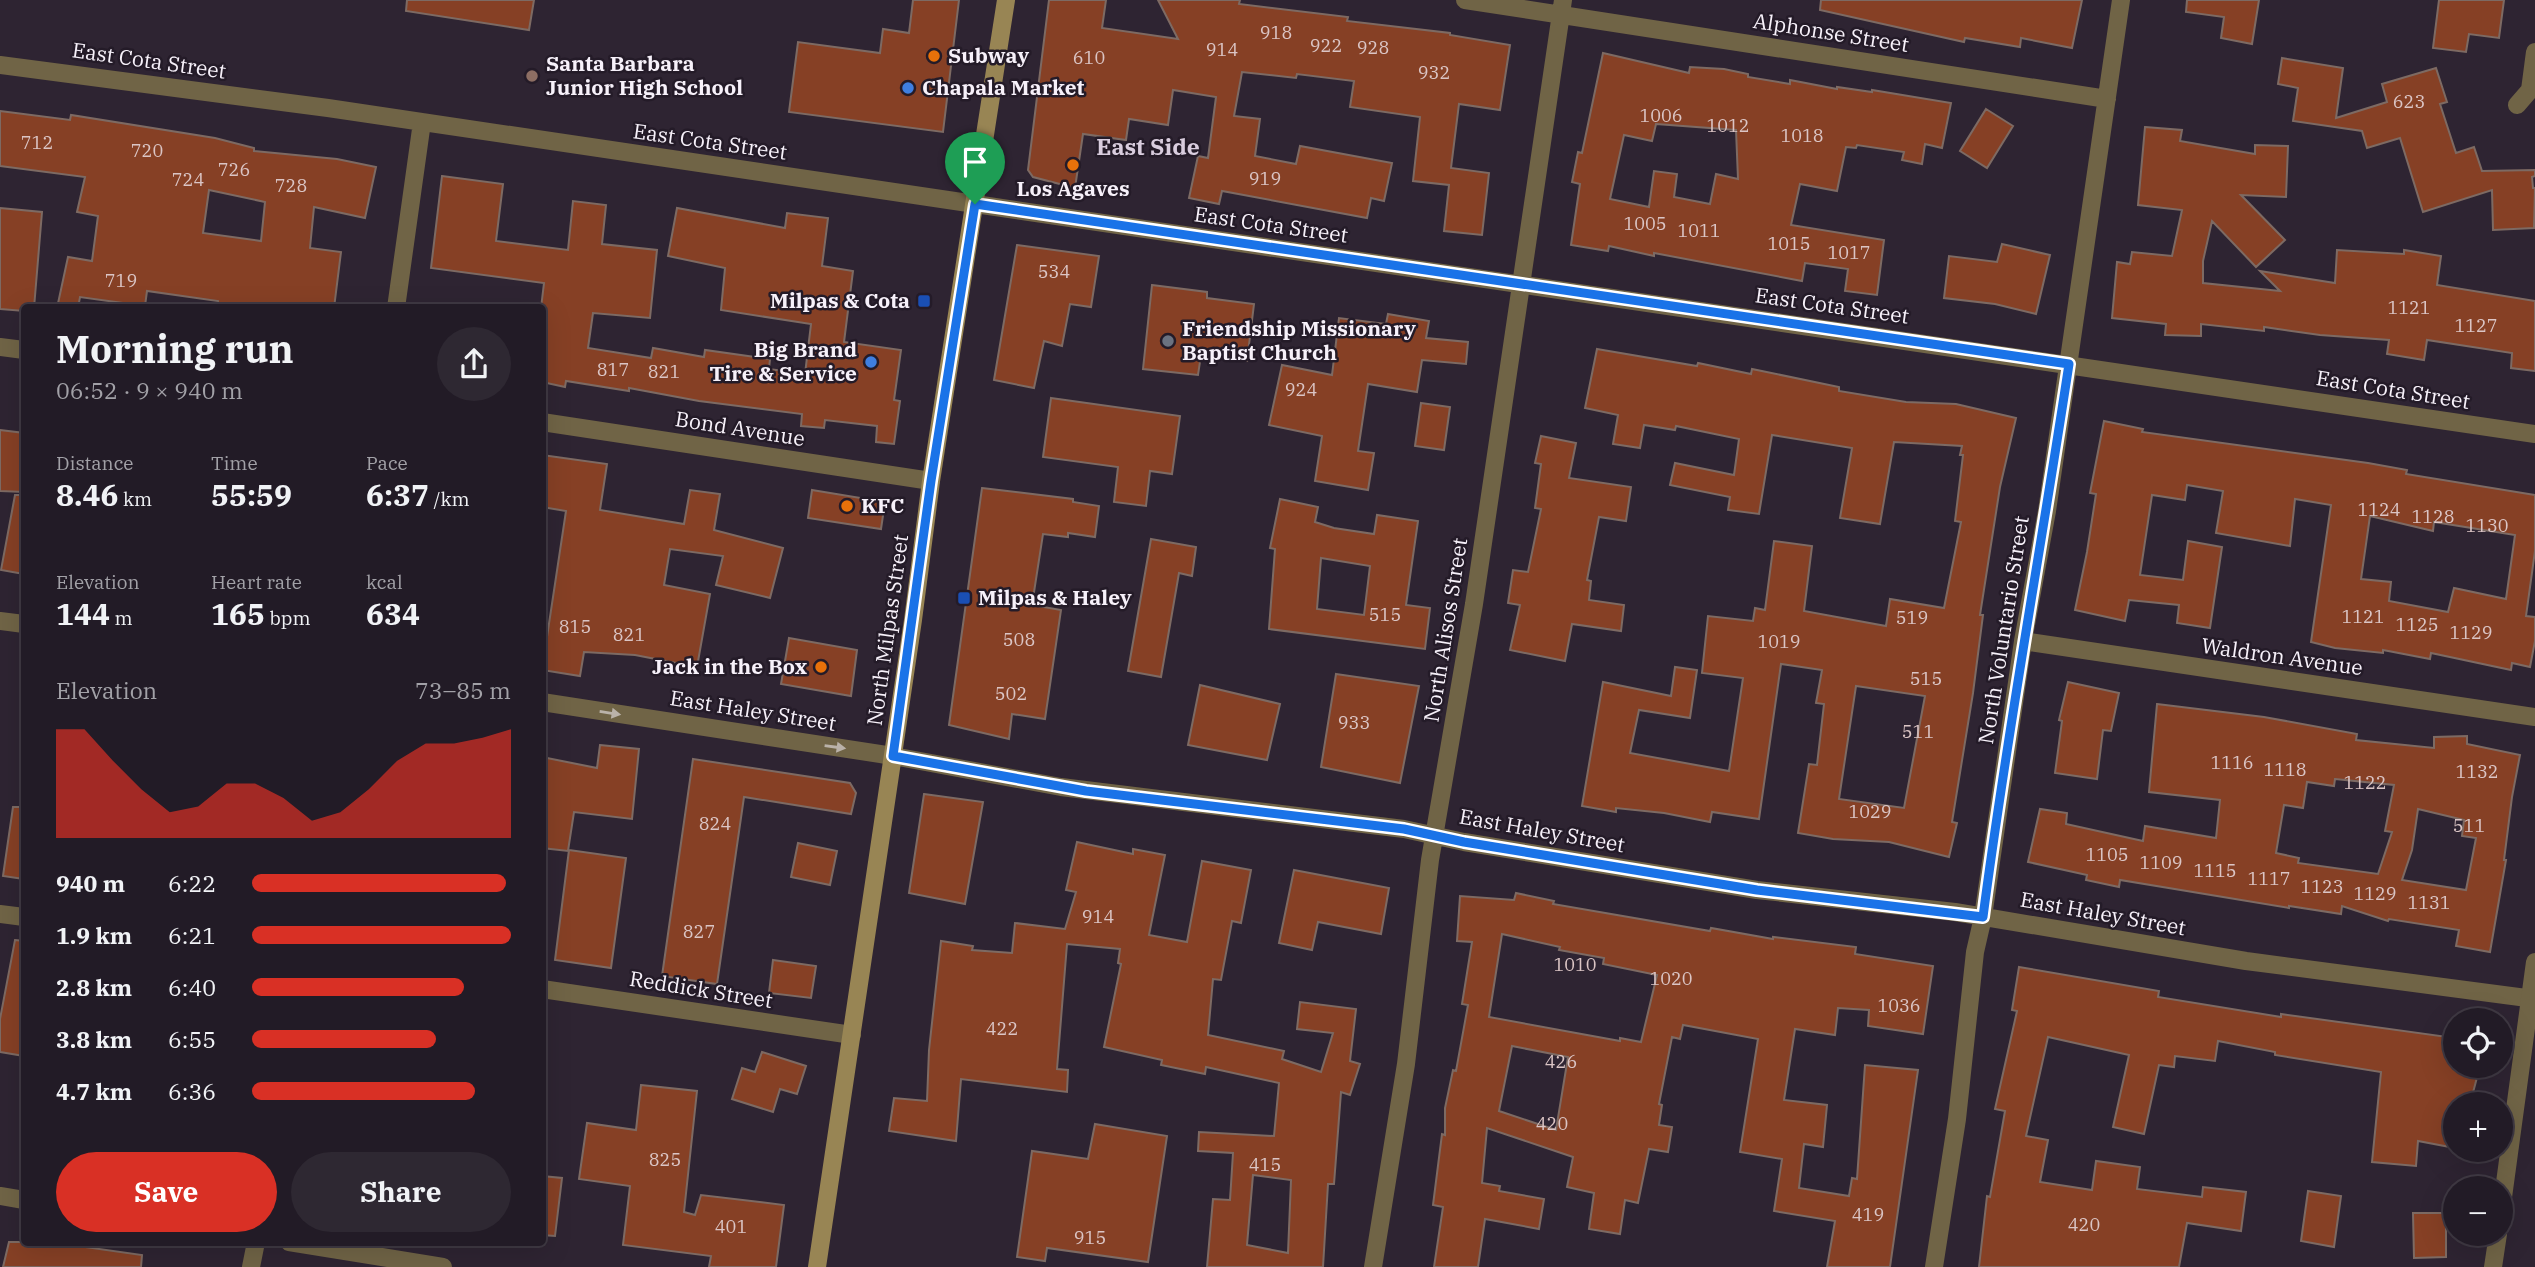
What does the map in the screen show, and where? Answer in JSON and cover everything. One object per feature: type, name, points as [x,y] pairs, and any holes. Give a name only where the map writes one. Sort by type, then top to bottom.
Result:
[{"type":"main road","name":"North Milpas Street","points":[[817,1267],[931,481],[1006,0]]},
{"type":"street","name":"Alphonse Street","points":[[1465,0],[1562,7],[2107,99]]},
{"type":"street","name":"North Voluntario Street","points":[[1934,1267],[1957,1119],[1975,952],[1983,917],[2023,641],[2047,511],[2121,0]]},
{"type":"street","name":"North Alisos Street","points":[[1373,1267],[1404,1076],[1430,860],[1474,604],[1562,7]]},
{"type":"street","points":[[2517,105],[2530,90],[2535,52]]},
{"type":"street","name":"East Cota Street","points":[[0,65],[422,122],[2535,435]]},
{"type":"street","points":[[397,304],[422,122]]},
{"type":"street","points":[[0,346],[21,350]]},
{"type":"street","name":"Bond Avenue","points":[[546,423],[931,481]]},
{"type":"street","points":[[0,621],[21,624]]},
{"type":"street","name":"Waldron Avenue","points":[[2023,641],[2535,717]]},
{"type":"street","name":"East Haley Street","points":[[546,703],[893,756],[1086,791],[1390,827],[1757,890],[1983,917],[2246,961],[2532,998]]},
{"type":"street","points":[[0,914],[21,917]]},
{"type":"street","points":[[2506,1176],[2535,962]]},
{"type":"street","name":"Reddick Street","points":[[546,990],[852,1035]]},
{"type":"street","points":[[0,1196],[21,1200]]},
{"type":"street","points":[[251,1267],[255,1246]]},
{"type":"street","points":[[314,1246],[443,1267]]},
{"type":"street","points":[[2493,1267],[2496,1246]]},
{"type":"building","points":[[407,0],[534,0],[529,30],[406,11]]},
{"type":"building","points":[[913,0],[959,0],[943,132],[789,112],[798,42],[880,53],[883,29],[909,33]]},
{"type":"building","points":[[1049,0],[1106,0],[1102,28],[1178,39],[1158,0],[1240,0],[1239,4],[1348,17],[1347,21],[1450,33],[1510,45],[1500,110],[1459,104],[1451,168],[1489,173],[1482,235],[1444,231],[1449,185],[1413,181],[1420,117],[1350,107],[1354,81],[1297,74],[1296,78],[1242,72],[1234,116],[1260,119],[1255,156],[1296,164],[1300,146],[1392,163],[1384,201],[1371,198],[1367,218],[1222,191],[1219,204],[1189,198],[1198,156],[1208,158],[1216,97],[1173,90],[1168,125],[1129,119],[1126,140],[1083,134],[1075,188],[1033,177],[1028,170]]},
{"type":"building","points":[[1821,0],[2082,0],[2072,48],[2021,38],[2020,47],[1965,38],[1964,42],[1820,10]]},
{"type":"building","points":[[2187,0],[2259,0],[2252,44],[2221,38],[2224,17],[2186,12]]},
{"type":"building","points":[[2439,0],[2504,0],[2499,38],[2469,34],[2466,52],[2433,48]]},
{"type":"building","points":[[1603,53],[1689,73],[1690,67],[1724,69],[1748,74],[1748,77],[1790,84],[1790,80],[1837,89],[1872,90],[1951,103],[1942,148],[1925,144],[1922,164],[1902,160],[1904,152],[1857,145],[1856,148],[1846,147],[1837,191],[1800,184],[1791,225],[1884,240],[1877,295],[1845,291],[1848,269],[1805,263],[1802,281],[1654,253],[1654,256],[1609,246],[1608,251],[1571,245],[1580,184],[1572,182],[1578,152],[1582,153]],"holes":[[[1656,124],[1736,130],[1738,179],[1716,174],[1710,204],[1674,197],[1677,174],[1654,171],[1649,207],[1610,199],[1624,135],[1652,141]]]},
{"type":"building","points":[[2282,58],[2343,68],[2336,118],[2387,102],[2382,84],[2436,68],[2447,102],[2440,104],[2456,153],[2474,147],[2482,171],[2535,170],[2535,176],[2532,177],[2535,188],[2534,228],[2493,230],[2492,190],[2423,212],[2400,138],[2367,148],[2362,131],[2293,121],[2298,88],[2278,84]]},
{"type":"building","points":[[1986,109],[2013,126],[1987,168],[1960,151]]},
{"type":"building","points":[[0,111],[70,120],[71,115],[215,138],[254,148],[254,151],[337,159],[376,167],[365,218],[314,207],[310,248],[341,252],[334,304],[218,304],[218,301],[147,291],[145,304],[80,297],[79,304],[58,304],[68,257],[92,261],[98,216],[77,212],[85,177],[0,166]],"holes":[[[209,190],[265,202],[261,241],[203,233]]]},
{"type":"building","points":[[2145,127],[2182,130],[2180,141],[2255,154],[2255,145],[2288,146],[2286,197],[2241,195],[2285,240],[2256,267],[2212,221],[2203,261],[2203,283],[2280,291],[2260,271],[2335,283],[2337,250],[2404,254],[2404,250],[2441,256],[2437,285],[2535,301],[2535,371],[2511,368],[2512,353],[2427,340],[2424,360],[2387,354],[2389,340],[2320,335],[2264,327],[2264,331],[2201,324],[2201,336],[2165,335],[2166,324],[2112,318],[2117,262],[2130,264],[2132,252],[2172,256],[2182,210],[2138,205]]},
{"type":"building","points":[[442,176],[503,184],[496,241],[568,250],[573,201],[606,205],[602,244],[657,250],[650,318],[593,313],[588,348],[651,358],[653,348],[704,357],[705,350],[770,359],[769,369],[805,374],[811,324],[721,310],[725,268],[668,256],[677,208],[785,228],[787,213],[828,218],[822,266],[853,271],[844,342],[901,350],[894,400],[900,401],[894,444],[876,442],[877,426],[825,420],[824,428],[801,426],[802,414],[699,401],[629,388],[629,391],[566,381],[565,387],[546,383],[546,304],[541,304],[544,283],[431,268]]},
{"type":"building","points":[[0,208],[42,212],[34,304],[21,304],[21,311],[0,309]]},
{"type":"building","points":[[2002,244],[2050,255],[2036,314],[1995,304],[1944,298],[1949,256],[1997,262]]},
{"type":"building","points":[[1017,245],[1099,256],[1091,307],[1070,304],[1062,346],[1044,341],[1034,388],[994,380]]},
{"type":"building","points":[[1152,285],[1207,292],[1207,298],[1254,304],[1247,361],[1201,355],[1198,375],[1143,369]]},
{"type":"building","points":[[1388,314],[1429,321],[1426,338],[1468,342],[1466,364],[1422,360],[1417,392],[1368,384],[1358,451],[1374,453],[1368,490],[1315,481],[1322,436],[1269,425],[1282,365],[1332,375],[1339,318],[1386,324]]},
{"type":"building","points":[[1597,349],[1697,366],[1698,363],[1751,374],[1752,369],[1839,387],[1839,391],[1906,402],[1956,404],[2016,418],[2000,487],[1980,615],[1983,615],[1973,693],[1952,822],[1957,823],[1949,857],[1889,842],[1833,839],[1798,833],[1809,764],[1817,765],[1824,704],[1816,703],[1822,670],[1781,664],[1759,819],[1712,812],[1710,822],[1664,813],[1616,808],[1616,812],[1582,806],[1603,682],[1671,696],[1675,667],[1697,670],[1690,718],[1639,710],[1630,753],[1729,771],[1743,678],[1702,673],[1708,616],[1753,621],[1755,608],[1765,610],[1774,541],[1812,546],[1804,611],[1886,626],[1890,599],[1944,608],[1961,522],[1955,521],[1962,446],[1894,442],[1880,524],[1840,518],[1852,448],[1772,435],[1759,514],[1728,510],[1730,497],[1670,485],[1675,463],[1734,475],[1739,439],[1676,426],[1675,430],[1644,425],[1640,448],[1613,444],[1618,415],[1585,408]],"holes":[[[1856,686],[1925,696],[1904,808],[1839,799]]]},
{"type":"building","points":[[1051,398],[1180,416],[1172,474],[1150,471],[1146,506],[1114,502],[1118,467],[1043,457]]},
{"type":"building","points":[[1421,403],[1450,407],[1444,450],[1415,446]]},
{"type":"building","points":[[2104,421],[2143,429],[2142,432],[2368,463],[2407,470],[2406,474],[2535,495],[2535,551],[2526,616],[2535,617],[2535,641],[2530,667],[2512,663],[2511,670],[2431,653],[2430,659],[2383,650],[2383,653],[2335,648],[2311,642],[2331,505],[2295,499],[2290,546],[2216,533],[2223,491],[2187,485],[2185,500],[2152,495],[2140,575],[2183,580],[2188,541],[2222,547],[2210,628],[2177,623],[2179,605],[2129,600],[2125,621],[2075,610],[2096,494],[2090,493]],"holes":[[[2370,516],[2433,531],[2434,522],[2515,535],[2506,599],[2454,588],[2448,612],[2389,601],[2391,582],[2361,579]]]},
{"type":"building","points":[[0,430],[21,433],[21,492],[0,491]]},
{"type":"building","points":[[1541,436],[1576,443],[1569,478],[1631,487],[1626,521],[1599,517],[1587,580],[1591,581],[1589,600],[1624,605],[1621,631],[1572,624],[1565,661],[1510,650],[1520,605],[1508,603],[1513,570],[1528,572],[1541,509],[1535,508],[1541,464],[1535,463]]},
{"type":"building","points":[[546,456],[607,464],[600,510],[684,524],[690,490],[720,494],[714,530],[783,548],[770,598],[716,585],[723,556],[670,549],[664,585],[710,594],[697,667],[635,655],[584,652],[580,676],[546,671],[546,644],[566,511],[546,508]]},
{"type":"building","points":[[982,488],[1073,499],[1073,502],[1099,506],[1095,537],[1068,533],[1068,537],[1043,534],[1032,605],[1061,610],[1045,719],[1012,714],[1009,739],[949,725]]},
{"type":"building","points":[[812,490],[885,502],[881,529],[808,518]]},
{"type":"building","points":[[15,495],[21,495],[21,573],[1,570]]},
{"type":"building","points":[[1280,499],[1318,507],[1315,522],[1334,528],[1374,534],[1377,515],[1418,521],[1406,605],[1430,608],[1425,649],[1269,629],[1275,549],[1270,548]],"holes":[[[1321,558],[1370,566],[1364,615],[1317,609]]]},
{"type":"building","points":[[1151,539],[1196,547],[1192,576],[1179,573],[1161,677],[1128,671]]},
{"type":"building","points":[[789,638],[857,650],[851,696],[781,684]]},
{"type":"building","points":[[1336,674],[1419,686],[1400,783],[1321,767]]},
{"type":"building","points":[[2068,682],[2119,693],[2111,731],[2103,730],[2097,779],[2055,773],[2062,721],[2059,720]]},
{"type":"building","points":[[1200,685],[1280,704],[1267,760],[1188,745]]},
{"type":"building","points":[[2157,704],[2264,717],[2357,734],[2356,740],[2434,748],[2434,737],[2467,736],[2467,744],[2520,755],[2490,952],[2456,946],[2459,930],[2389,919],[2388,921],[2342,906],[2341,914],[2120,880],[2119,887],[2086,880],[2087,875],[2028,862],[2040,809],[2067,813],[2066,824],[2143,841],[2145,826],[2216,838],[2220,800],[2149,792]],"holes":[[[2335,779],[2394,785],[2385,831],[2392,832],[2378,874],[2298,863],[2299,858],[2276,853],[2284,805],[2303,808],[2307,782],[2334,786]],[[2418,809],[2464,820],[2462,836],[2476,838],[2466,890],[2402,880],[2412,850]]]},
{"type":"building","points":[[600,745],[639,749],[632,819],[574,812],[568,851],[546,848],[546,758],[597,768]]},
{"type":"building","points":[[693,759],[850,783],[856,793],[851,814],[744,797],[717,984],[662,976]]},
{"type":"building","points":[[924,794],[983,802],[965,904],[909,893]]},
{"type":"building","points":[[13,807],[21,807],[21,879],[3,876]]},
{"type":"building","points":[[1077,842],[1133,854],[1133,849],[1165,855],[1149,935],[1187,942],[1202,861],[1251,870],[1241,923],[1232,921],[1221,980],[1213,979],[1208,1035],[1284,1051],[1282,1059],[1321,1072],[1333,1033],[1297,1029],[1300,1002],[1356,1009],[1350,1061],[1360,1064],[1350,1095],[1341,1092],[1334,1184],[1328,1184],[1323,1267],[1207,1267],[1213,1199],[1230,1200],[1233,1153],[1198,1151],[1199,1132],[1274,1136],[1279,1083],[1206,1067],[1205,1074],[1161,1065],[1162,1060],[1104,1047],[1121,964],[1118,963],[1120,949],[1067,944],[1057,1069],[1068,1070],[1067,1092],[961,1079],[956,1141],[889,1131],[894,1098],[927,1101],[929,1050],[941,941],[973,946],[972,950],[1012,953],[1015,923],[1065,929],[1076,892],[1066,890]],"holes":[[[1253,1175],[1291,1180],[1288,1253],[1247,1245]]]},
{"type":"building","points":[[798,843],[837,851],[830,885],[791,877]]},
{"type":"building","points":[[569,850],[626,858],[611,968],[555,960]]},
{"type":"building","points":[[1294,870],[1389,888],[1381,934],[1318,922],[1312,950],[1279,943]]},
{"type":"building","points":[[1516,893],[1554,901],[1553,904],[1710,931],[1711,928],[1773,939],[1856,947],[1855,954],[1933,966],[1923,1034],[1868,1026],[1869,1010],[1838,1008],[1835,1035],[1795,1029],[1784,1100],[1827,1105],[1823,1147],[1804,1144],[1799,1188],[1849,1196],[1852,1178],[1857,1179],[1865,1065],[1918,1070],[1890,1267],[1827,1267],[1835,1221],[1774,1211],[1782,1159],[1740,1152],[1758,1039],[1683,1025],[1680,1039],[1672,1037],[1659,1104],[1662,1105],[1659,1125],[1672,1127],[1668,1152],[1649,1149],[1638,1203],[1625,1200],[1620,1234],[1589,1229],[1594,1193],[1567,1187],[1573,1157],[1487,1128],[1482,1183],[1500,1186],[1499,1191],[1544,1199],[1539,1229],[1485,1219],[1478,1267],[1434,1267],[1443,1207],[1433,1205],[1442,1134],[1445,1135],[1445,1108],[1453,1070],[1456,1071],[1468,1005],[1462,1004],[1472,942],[1457,941],[1460,896],[1514,900]],"holes":[[[1502,934],[1560,947],[1559,950],[1604,958],[1603,964],[1657,975],[1641,1042],[1620,1038],[1620,1041],[1489,1017]],[[1512,1046],[1568,1057],[1556,1130],[1499,1111]]]},
{"type":"building","points":[[15,940],[21,941],[21,1056],[0,1052],[0,1019]]},
{"type":"building","points":[[773,960],[816,966],[811,998],[769,993]]},
{"type":"building","points":[[2019,967],[2159,991],[2158,997],[2281,1017],[2281,1014],[2443,1036],[2443,1078],[2477,1078],[2473,1092],[2443,1092],[2443,1146],[2418,1141],[2416,1166],[2372,1162],[2381,1072],[2275,1055],[2275,1052],[2218,1041],[2215,1061],[2175,1056],[2174,1067],[2159,1065],[2144,1134],[2113,1127],[2129,1055],[2048,1037],[2026,1136],[2048,1140],[2040,1182],[2092,1190],[2096,1161],[2140,1167],[2137,1189],[2202,1197],[2203,1187],[2246,1192],[2241,1231],[2187,1223],[2179,1267],[1979,1267],[1987,1196],[1990,1197],[2005,1111],[1995,1109],[2017,1011],[2012,1010]]},
{"type":"building","points":[[762,1052],[806,1066],[797,1094],[780,1089],[773,1112],[732,1099],[742,1068],[755,1072]]},
{"type":"building","points":[[641,1085],[697,1091],[684,1212],[695,1215],[701,1195],[784,1205],[776,1267],[709,1267],[711,1256],[623,1245],[630,1186],[579,1179],[587,1123],[636,1130]]},
{"type":"building","points":[[1095,1124],[1167,1136],[1148,1262],[1047,1248],[1045,1261],[1017,1257],[1032,1151],[1088,1159]]},
{"type":"building","points":[[546,1176],[562,1178],[555,1236],[546,1235]]},
{"type":"building","points":[[2308,1191],[2341,1196],[2334,1247],[2301,1241]]},
{"type":"building","points":[[2413,1213],[2443,1213],[2443,1246],[2446,1246],[2446,1257],[2414,1258]]},
{"type":"building","points":[[9,1242],[21,1242],[21,1246],[78,1246],[142,1255],[141,1267],[3,1267]]},
{"type":"place","name":"Subway","points":[[934,56]]},
{"type":"place","name":"Santa Barbara Junior High School","points":[[532,76]]},
{"type":"place","name":"Chapala Market","points":[[908,88]]},
{"type":"place","name":"Los Agaves","points":[[1073,165]]},
{"type":"place","name":"Milpas & Cota","points":[[924,301]]},
{"type":"place","name":"Friendship Missionary Baptist Church","points":[[1168,341]]},
{"type":"place","name":"Big Brand Tire & Service","points":[[871,362]]},
{"type":"place","name":"KFC","points":[[847,506]]},
{"type":"place","name":"Milpas & Haley","points":[[964,598]]},
{"type":"place","name":"Jack in the Box","points":[[821,667]]},
{"type":"district","name":"East Side","points":[[1148,147]]},
{"type":"route","points":[[975,204],[2069,364],[2047,511],[2023,641],[1983,917],[1757,890],[1464,842],[1404,829],[1086,791],[893,756],[931,481],[975,204]]}]
